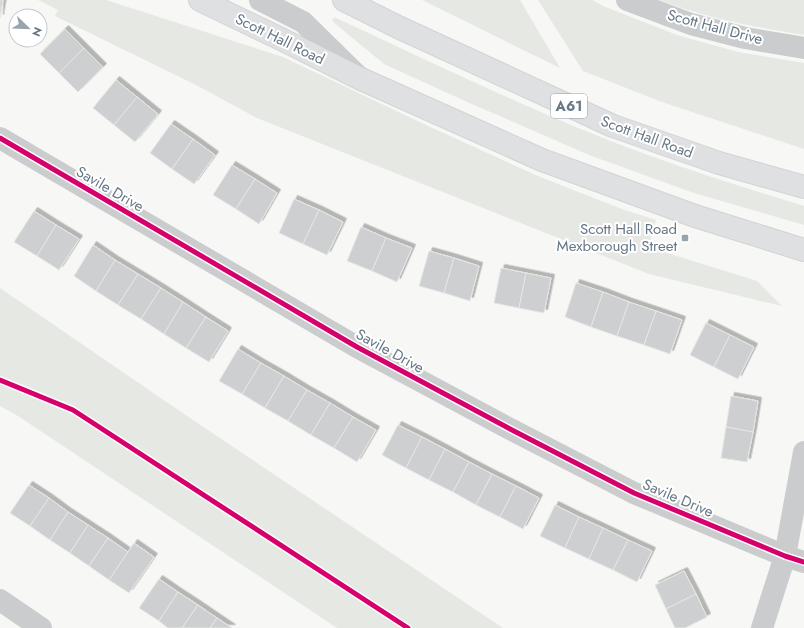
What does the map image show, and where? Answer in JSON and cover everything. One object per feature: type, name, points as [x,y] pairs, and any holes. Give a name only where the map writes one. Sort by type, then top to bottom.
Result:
[{"type":"highway","name":"Scott Hall Road","points":[[200,0],[361,79],[542,160],[695,216],[804,250]]},
{"type":"highway","name":"Scott Hall Road","points":[[344,0],[398,27],[613,126],[719,163],[804,187]]},
{"type":"street","name":"Scott Hall Road","points":[[260,0],[302,22],[361,79]]},
{"type":"street","name":"Scott Hall Drive","points":[[627,0],[691,24],[745,38],[804,48]]},
{"type":"street","name":"Savile Drive","points":[[0,138],[358,347],[512,430],[634,493],[794,559]]},
{"type":"street","points":[[762,628],[794,559],[804,452]]},
{"type":"street","points":[[0,600],[41,628]]},
{"type":"shaded area","points":[[38,0],[106,0],[283,57],[540,177],[622,209],[656,220],[648,247],[757,281],[782,306],[649,274],[257,118],[198,86],[55,16],[58,10]]},
{"type":"shaded area","points":[[422,0],[520,0],[560,68]]},
{"type":"shaded area","points":[[538,0],[592,0],[603,6],[677,35],[738,52],[804,63],[804,149],[662,102],[583,71]]},
{"type":"shaded area","points":[[661,0],[804,0],[804,35],[714,17],[678,7]]},
{"type":"shaded area","points":[[334,17],[499,93],[598,136],[701,173],[804,206],[804,225],[694,193],[589,155],[465,101],[384,64],[332,21]]},
{"type":"shaded area","points":[[0,288],[187,416],[503,628],[337,628],[18,416],[0,406]]},
{"type":"building","points":[[0,0],[3,0],[0,18]]},
{"type":"building","points":[[65,29],[84,48],[59,73],[40,54],[48,48],[48,46]]},
{"type":"building","points":[[84,48],[103,67],[78,92],[59,73]]},
{"type":"building","points":[[116,80],[137,97],[114,125],[93,108]]},
{"type":"building","points":[[137,97],[158,114],[135,142],[114,125]]},
{"type":"building","points":[[171,124],[193,139],[172,169],[150,153]]},
{"type":"building","points":[[193,139],[215,155],[194,184],[172,169]]},
{"type":"building","points":[[232,165],[255,179],[236,209],[213,195]]},
{"type":"building","points":[[255,179],[277,193],[259,224],[236,209]]},
{"type":"building","points":[[294,199],[319,210],[303,244],[279,233]]},
{"type":"building","points":[[319,210],[343,222],[327,255],[303,244]]},
{"type":"building","points":[[34,211],[56,225],[37,256],[14,242]]},
{"type":"building","points":[[56,225],[79,239],[59,270],[37,256]]},
{"type":"building","points":[[361,227],[386,238],[372,271],[347,261]]},
{"type":"building","points":[[386,238],[412,248],[397,282],[372,271]]},
{"type":"building","points":[[93,245],[115,260],[96,291],[74,276]]},
{"type":"building","points":[[429,251],[454,258],[444,293],[419,286]]},
{"type":"building","points":[[454,258],[479,266],[470,301],[444,293]]},
{"type":"building","points":[[115,260],[138,274],[118,305],[96,291]]},
{"type":"building","points":[[501,268],[526,273],[519,308],[494,303]]},
{"type":"building","points":[[526,273],[551,278],[544,313],[519,308]]},
{"type":"building","points":[[138,274],[161,288],[141,319],[118,305]]},
{"type":"building","points":[[576,283],[603,292],[591,327],[565,317]]},
{"type":"building","points":[[161,288],[183,302],[164,334],[141,319]]},
{"type":"building","points":[[603,292],[629,302],[617,336],[591,327]]},
{"type":"building","points":[[183,302],[206,317],[186,348],[164,334]]},
{"type":"building","points":[[629,302],[656,311],[644,345],[617,336]]},
{"type":"building","points":[[656,311],[682,320],[670,354],[644,345]]},
{"type":"building","points":[[206,317],[228,331],[209,362],[186,348]]},
{"type":"building","points":[[706,323],[730,335],[714,367],[690,355]]},
{"type":"building","points":[[730,335],[754,347],[738,379],[714,367]]},
{"type":"building","points":[[238,349],[261,363],[242,394],[219,381]]},
{"type":"building","points":[[261,363],[284,376],[265,408],[242,394]]},
{"type":"building","points":[[284,376],[307,390],[288,421],[265,408]]},
{"type":"building","points":[[307,390],[330,403],[311,435],[288,421]]},
{"type":"building","points":[[731,396],[758,401],[753,432],[726,427]]},
{"type":"building","points":[[330,403],[353,417],[334,448],[311,435]]},
{"type":"building","points":[[353,417],[376,430],[357,462],[334,448]]},
{"type":"building","points":[[398,425],[422,437],[406,468],[382,455]]},
{"type":"building","points":[[726,427],[753,432],[747,462],[721,458]]},
{"type":"building","points":[[422,437],[445,449],[429,480],[406,468]]},
{"type":"building","points":[[445,449],[469,462],[453,492],[429,480]]},
{"type":"building","points":[[469,462],[492,474],[476,505],[453,492]]},
{"type":"building","points":[[492,474],[516,486],[500,517],[476,505]]},
{"type":"building","points":[[29,485],[49,498],[30,526],[10,513]]},
{"type":"building","points":[[516,486],[539,498],[523,529],[500,517]]},
{"type":"building","points":[[49,498],[68,512],[50,540],[30,526]]},
{"type":"building","points":[[555,505],[579,517],[565,548],[540,536]]},
{"type":"building","points":[[68,512],[88,525],[70,553],[50,540]]},
{"type":"building","points":[[579,517],[603,528],[589,559],[565,548]]},
{"type":"building","points":[[88,525],[108,538],[89,566],[70,553]]},
{"type":"building","points":[[603,528],[628,540],[613,570],[589,559]]},
{"type":"building","points":[[108,538],[128,552],[109,580],[89,566]]},
{"type":"building","points":[[628,540],[652,551],[637,582],[613,570]]},
{"type":"building","points":[[134,543],[154,557],[129,593],[109,580]]},
{"type":"building","points":[[684,571],[696,594],[666,609],[655,585]]},
{"type":"building","points":[[159,579],[178,592],[159,621],[139,608]]},
{"type":"building","points":[[178,592],[198,605],[182,628],[168,628],[159,621]]},
{"type":"building","points":[[696,594],[707,617],[685,628],[675,628],[666,609]]},
{"type":"building","points":[[198,605],[217,618],[210,628],[182,628]]},
{"type":"building","points":[[217,618],[232,628],[210,628]]},
{"type":"cycle path","points":[[0,138],[357,347],[512,430],[634,493],[785,556],[804,562]]},
{"type":"cycle path","points":[[0,380],[73,410],[408,628]]},
{"type":"place","name":"Scott Hall Road Mexborough Street","points":[[685,238]]}]
